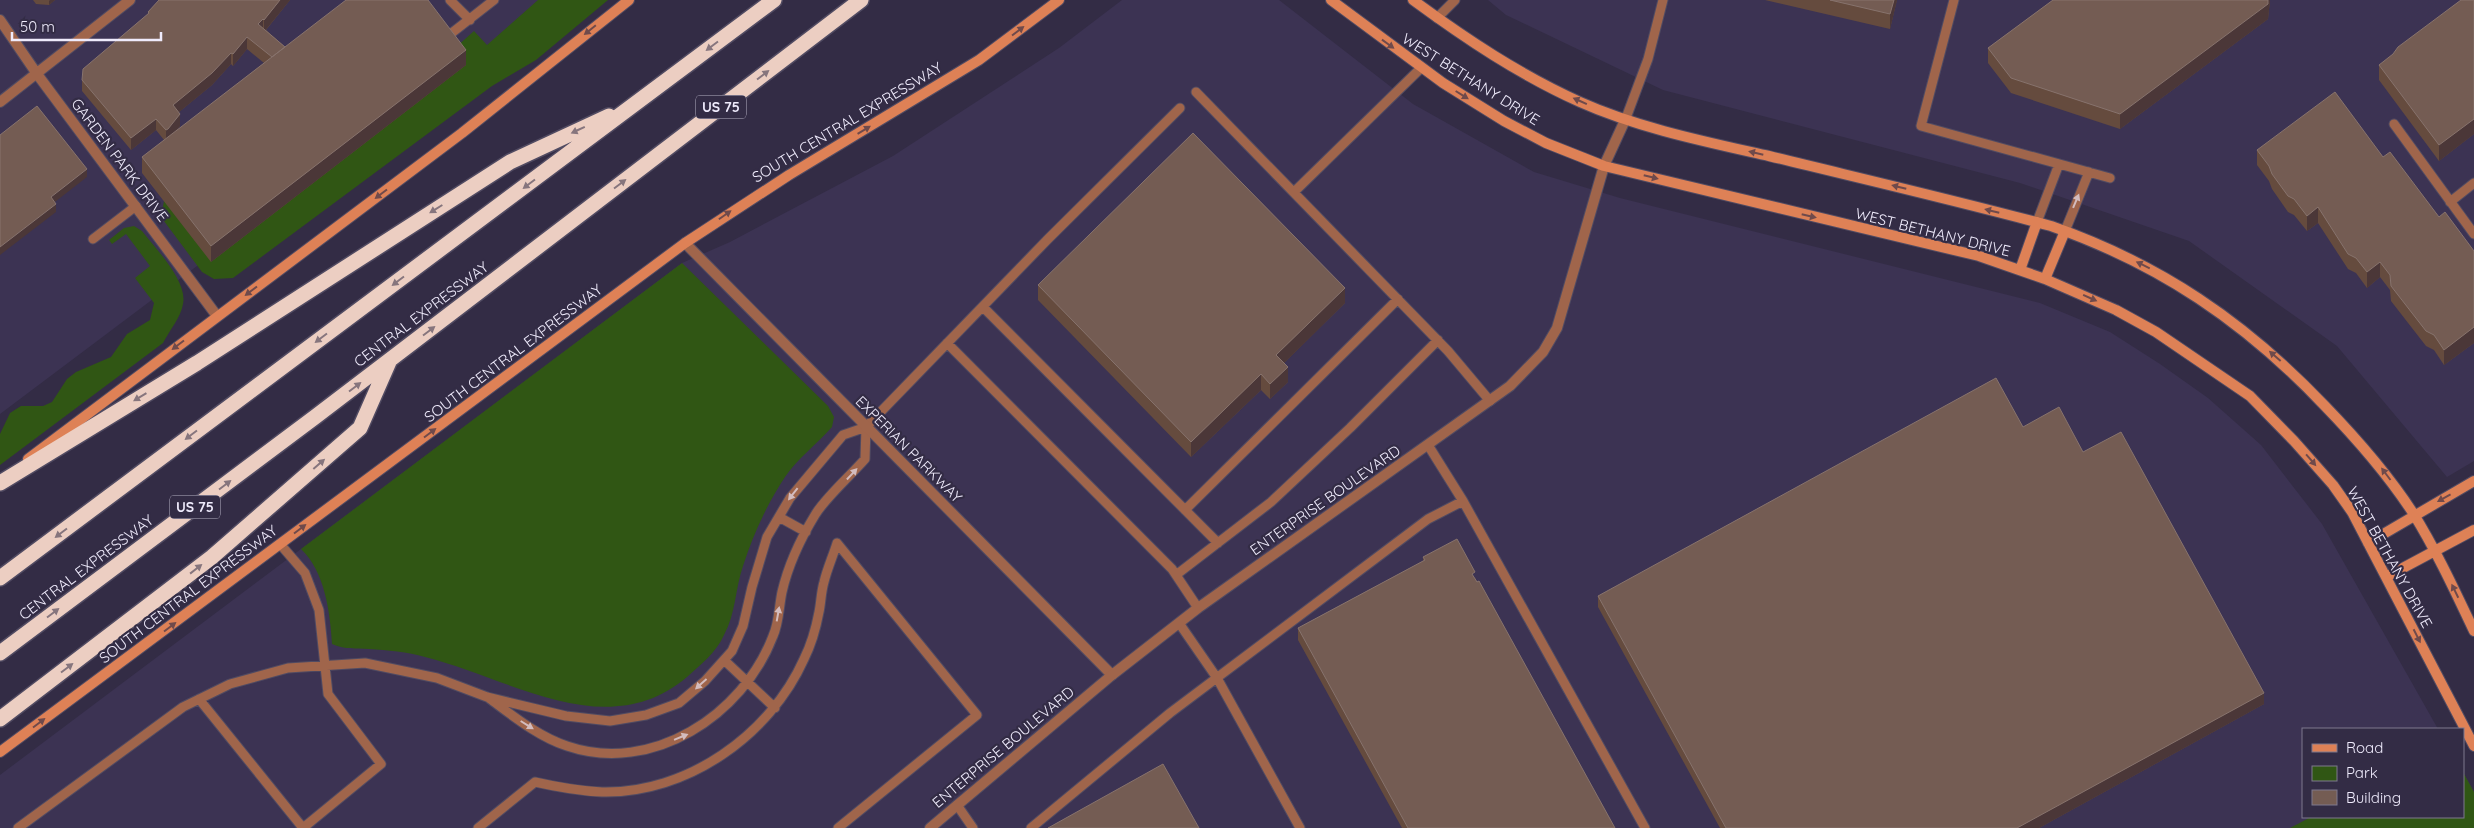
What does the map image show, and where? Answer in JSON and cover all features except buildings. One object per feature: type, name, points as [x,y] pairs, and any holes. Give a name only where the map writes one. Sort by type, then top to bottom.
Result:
[{"type":"highway","points":[[0,578],[774,0]]},
{"type":"highway","name":"CENTRAL EXPRESSWAY","points":[[0,653],[390,360],[861,0]]},
{"type":"highway","points":[[0,482],[197,363],[510,162],[638,102]]},
{"type":"highway","points":[[0,719],[212,557],[360,428],[390,360]]},
{"type":"main road","points":[[0,482],[217,316],[462,133],[629,0]]},
{"type":"main road","name":"SOUTH CENTRAL EXPRESSWAY","points":[[0,752],[685,243],[781,179],[979,60],[1059,0]]},
{"type":"main road","name":"WEST BETHANY DRIVE","points":[[1331,0],[1422,68],[1504,121],[1546,144],[1604,166],[1980,256],[2045,279],[2116,310],[2140,323],[2250,396],[2333,485],[2352,512],[2474,746]]},
{"type":"main road","points":[[1413,0],[1517,71],[1582,103],[1626,118],[1714,143],[2037,222],[2101,245],[2150,268],[2186,289],[2250,333],[2288,366],[2360,442],[2414,514],[2474,630]]},
{"type":"main road","points":[[2020,270],[2037,222]]},
{"type":"main road","points":[[2045,279],[2065,231]]},
{"type":"main road","points":[[2368,543],[2414,514],[2474,481]]},
{"type":"main road","points":[[2386,577],[2474,530]]},
{"type":"street","points":[[0,102],[130,0]]},
{"type":"street","name":"GARDEN PARK DRIVE","points":[[0,20],[37,74],[217,316]]},
{"type":"street","name":"ENTERPRISE BOULEVARD","points":[[930,828],[1112,675],[1198,608],[1510,386],[1543,352],[1557,328],[1604,166],[1626,118]]},
{"type":"street","name":"EXPERIAN PARKWAY","points":[[685,243],[1112,675]]},
{"type":"lane","points":[[450,0],[470,20]]},
{"type":"lane","points":[[438,44],[494,0]]},
{"type":"lane","points":[[1437,18],[1455,0]]},
{"type":"lane","points":[[1626,118],[1648,59],[1663,0]]},
{"type":"lane","points":[[1954,0],[1921,126],[2110,178]]},
{"type":"lane","points":[[1294,192],[1422,68]]},
{"type":"lane","points":[[1196,92],[1438,340],[1490,401]]},
{"type":"lane","points":[[18,828],[183,707],[230,684],[288,668],[365,663],[437,678],[487,697],[566,716],[610,720],[646,715],[679,703],[732,651],[743,626],[767,537],[790,498],[843,436],[866,427],[1180,108]]},
{"type":"lane","points":[[2394,124],[2474,234]]},
{"type":"lane","points":[[2037,222],[2059,164]]},
{"type":"lane","points":[[2065,231],[2089,172]]},
{"type":"lane","points":[[2450,202],[2474,183]]},
{"type":"lane","points":[[93,239],[136,206]]},
{"type":"lane","points":[[1185,510],[1398,299]]},
{"type":"lane","points":[[983,307],[1218,543]]},
{"type":"lane","points":[[1176,575],[1272,502],[1438,340]]},
{"type":"lane","points":[[947,343],[1176,575],[1198,608]]},
{"type":"lane","points":[[487,697],[527,726],[567,746],[603,753],[648,750],[688,735],[718,714],[749,683],[774,636],[782,589],[806,532],[815,513],[865,459],[866,427]]},
{"type":"lane","points":[[1428,445],[1463,501],[1644,828]]},
{"type":"lane","points":[[1031,828],[1170,713],[1428,519],[1463,501]]},
{"type":"lane","points":[[779,517],[806,532]]},
{"type":"lane","points":[[478,828],[535,782],[569,790],[604,792],[648,787],[689,774],[736,746],[775,708],[796,677],[812,639],[820,612],[823,583],[837,543],[977,715],[838,828]]},
{"type":"lane","points":[[199,699],[303,828],[381,764],[328,694],[319,610],[304,572],[280,544]]},
{"type":"lane","points":[[1179,623],[1217,678],[1300,828]]},
{"type":"lane","points":[[724,660],[775,708]]},
{"type":"lane","points":[[957,806],[973,828]]},
{"type":"shaded area","points":[[0,0],[551,0],[0,414]]},
{"type":"shaded area","points":[[1122,0],[1279,0],[1413,104],[1534,172],[1620,198],[2040,303],[2110,332],[2208,398],[2261,445],[2322,524],[2437,728],[2302,728],[2302,818],[2464,818],[2464,774],[2474,792],[2474,828],[0,828],[0,775],[682,263],[730,242],[893,156],[1059,48]]},
{"type":"shaded area","points":[[1488,0],[2474,0],[2474,461],[2447,477],[2337,346],[2189,241],[2020,183],[1663,90],[1506,15]]},
{"type":"green space","points":[[538,0],[608,0],[536,60],[492,86],[233,278],[214,279],[202,272],[161,217],[164,201],[455,48],[474,31],[487,45]]},
{"type":"green space","points":[[134,226],[142,231],[162,256],[181,285],[183,304],[177,319],[163,343],[0,465],[0,434],[10,413],[21,406],[43,406],[52,402],[67,379],[76,372],[111,357],[127,334],[150,320],[154,303],[135,278],[150,266],[126,234],[112,244],[109,240],[124,228]]},
{"type":"green space","points":[[682,263],[828,406],[834,417],[832,427],[790,470],[766,509],[743,566],[728,627],[721,641],[703,663],[687,677],[656,697],[624,706],[591,706],[558,700],[524,690],[418,655],[346,648],[332,644],[325,593],[316,569],[301,549]]},
{"type":"green space","points":[[2464,774],[2474,792],[2474,828],[2290,828],[2309,818],[2464,818]]}]
